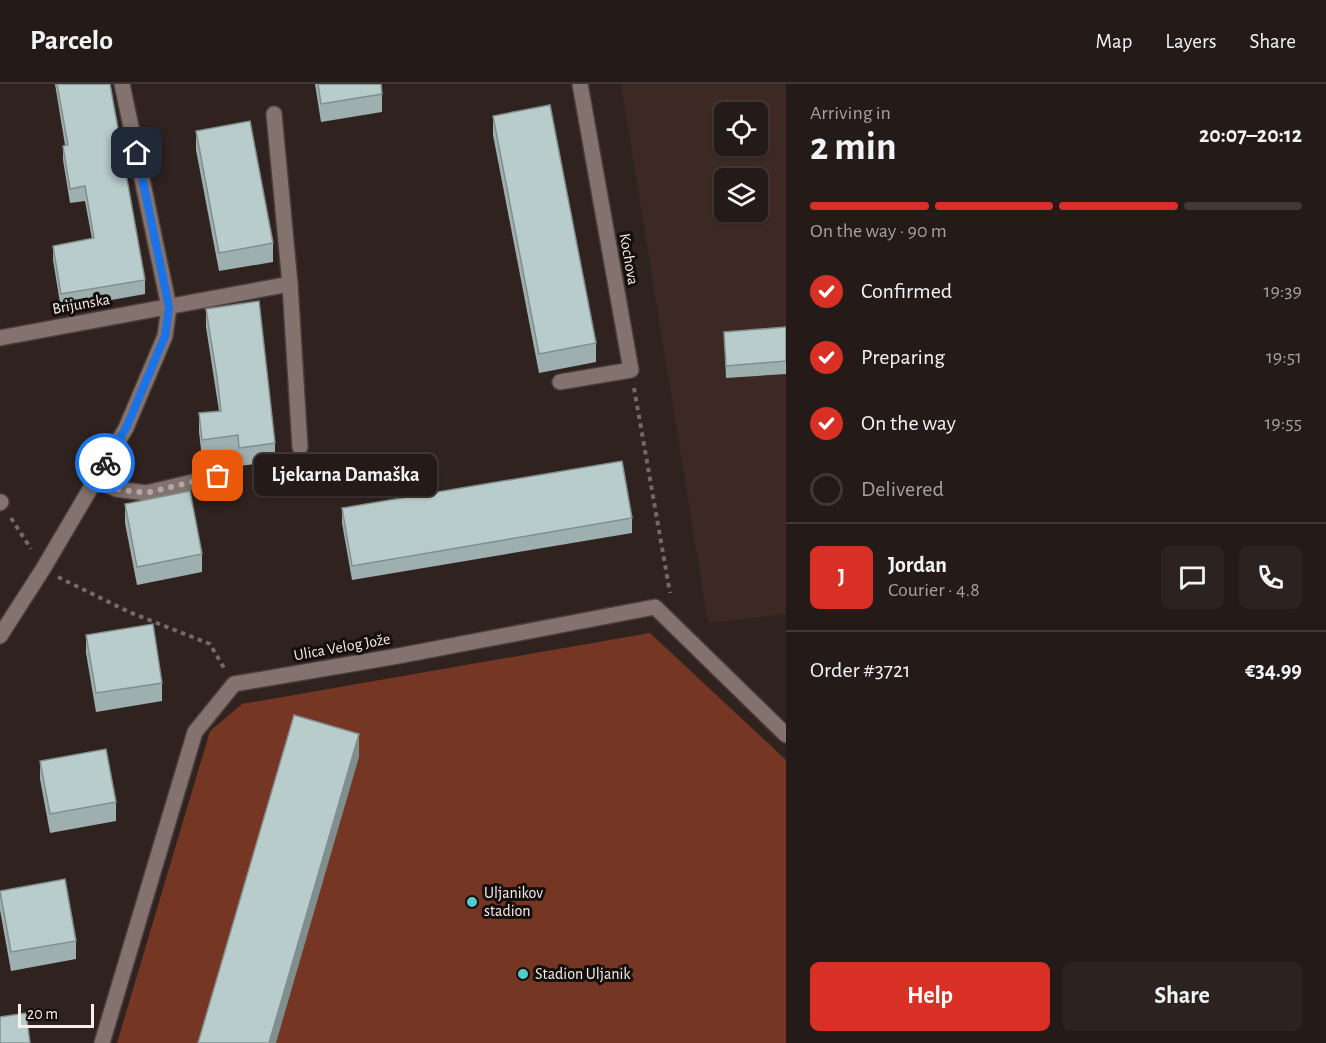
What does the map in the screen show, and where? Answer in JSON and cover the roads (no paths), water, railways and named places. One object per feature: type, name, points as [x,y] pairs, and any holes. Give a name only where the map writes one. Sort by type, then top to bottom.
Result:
[{"type":"street","points":[[0,636],[43,569],[126,428],[165,336],[169,307],[122,84]]},
{"type":"street","name":"Kochova","points":[[560,382],[631,370],[580,84]]},
{"type":"street","points":[[274,114],[290,284],[300,447]]},
{"type":"street","name":"Brijunska","points":[[0,338],[290,284]]},
{"type":"street","points":[[96,480],[116,489],[146,493],[218,476]]},
{"type":"street","name":"Ulica Velog Jože","points":[[102,1043],[195,732],[234,684],[398,656],[655,607],[786,735]]},
{"type":"place","name":"Ljekarna Damaška","points":[[218,476]]},
{"type":"place","name":"Uljanikov stadion","points":[[472,902]]},
{"type":"place","name":"Stadion Uljanik","points":[[523,974]]}]
